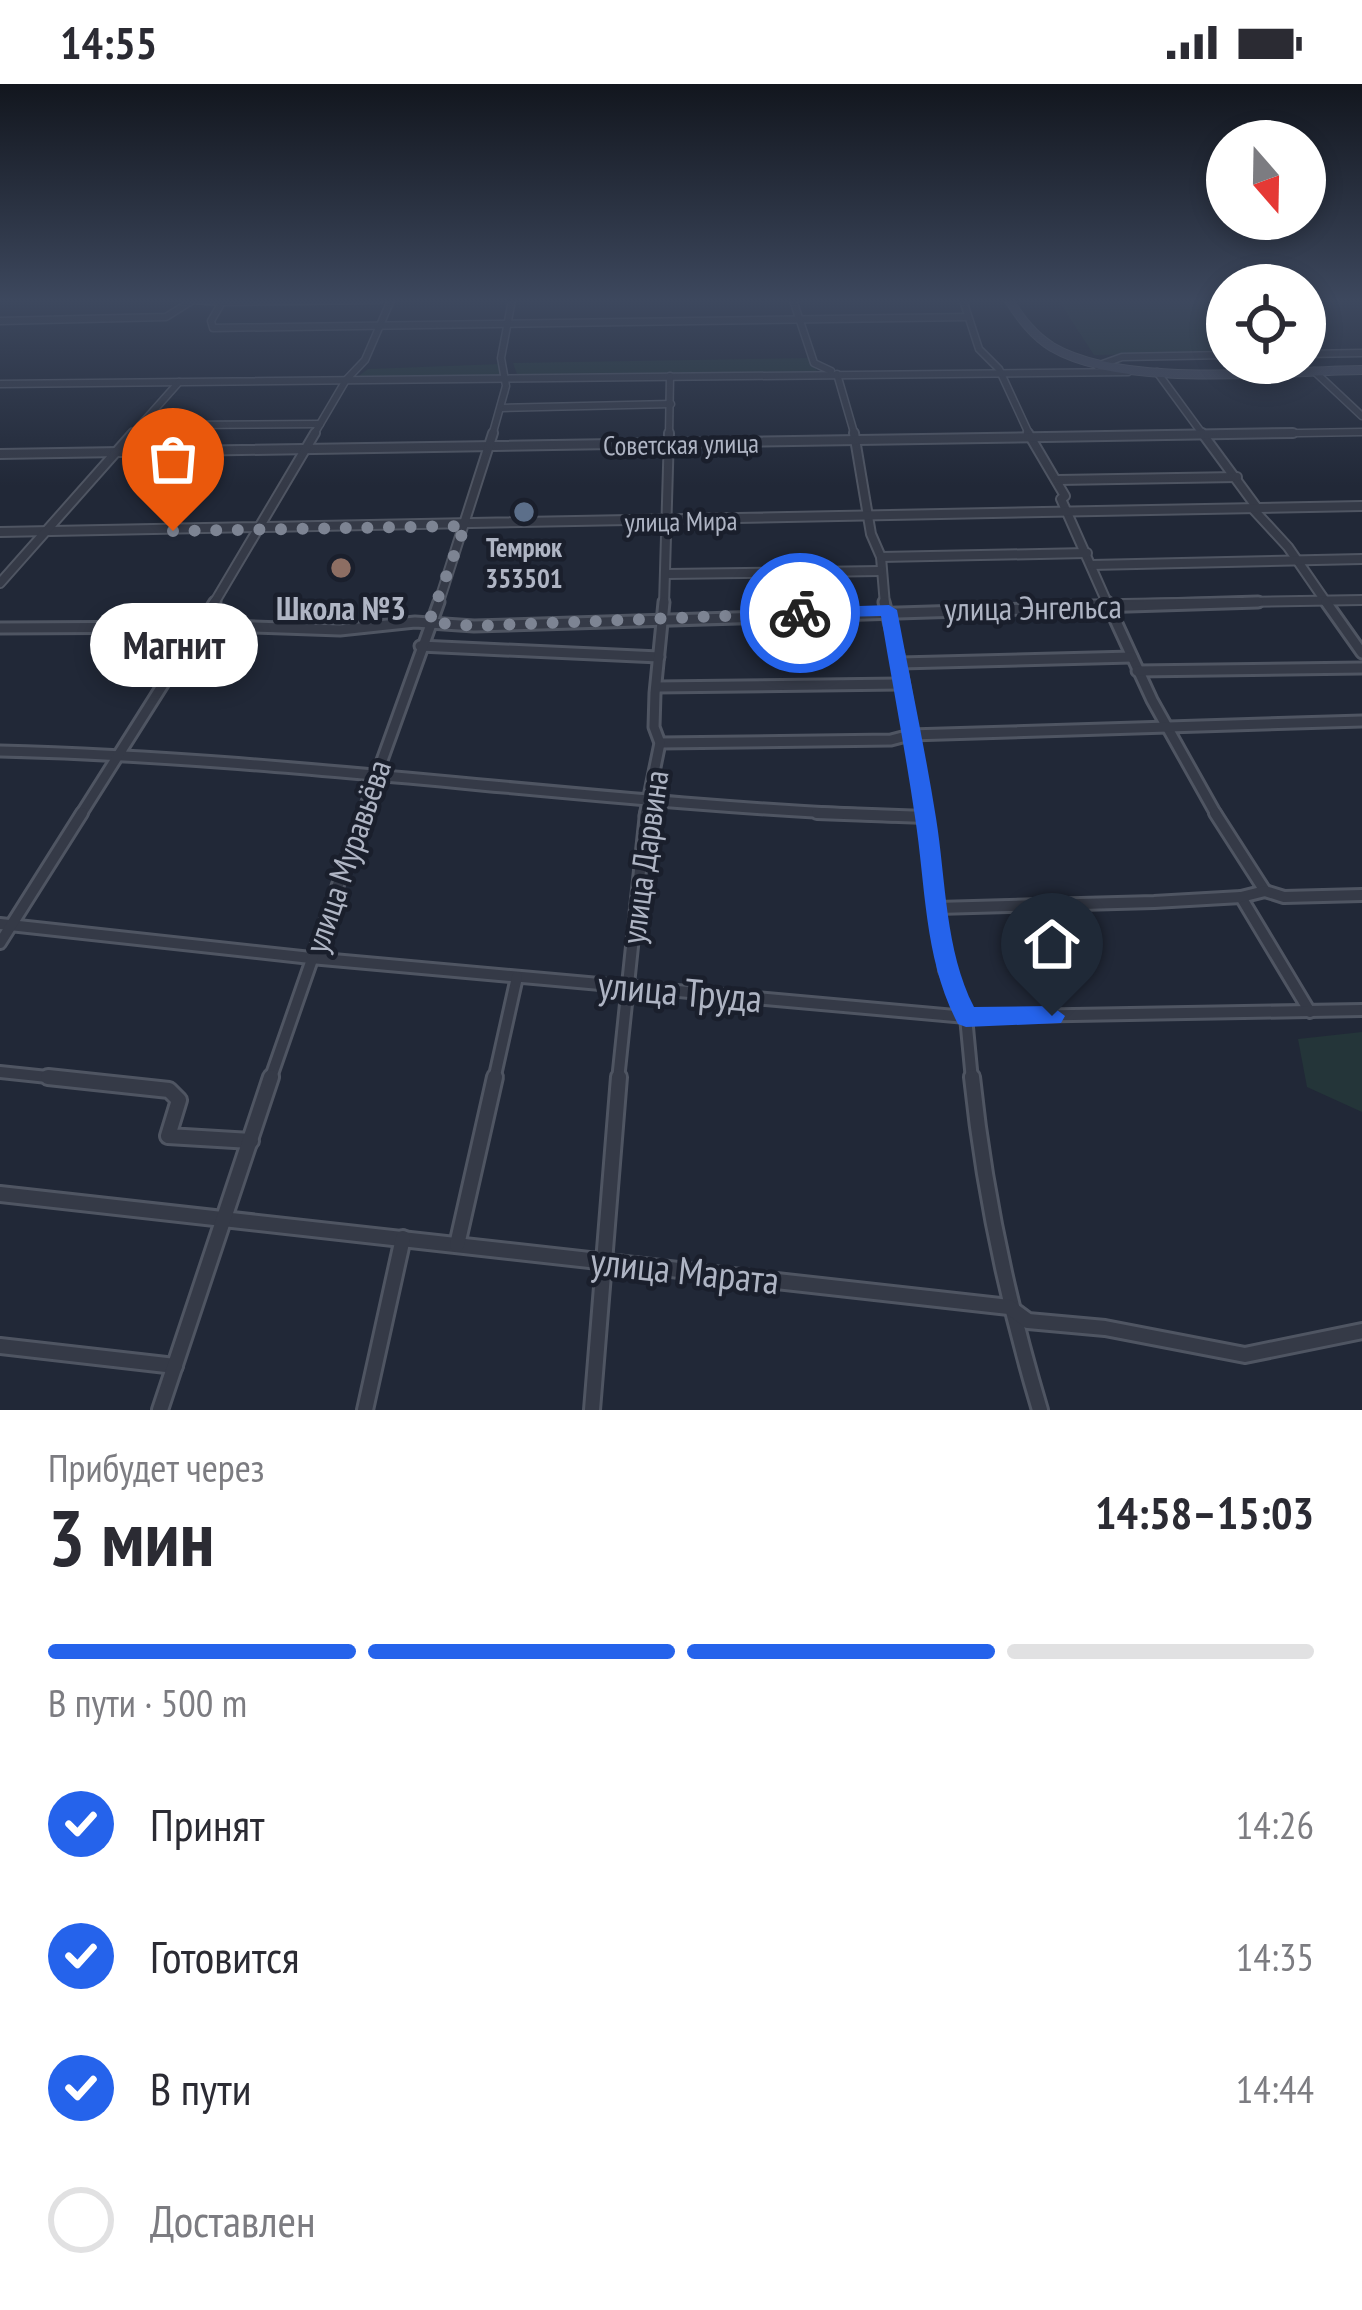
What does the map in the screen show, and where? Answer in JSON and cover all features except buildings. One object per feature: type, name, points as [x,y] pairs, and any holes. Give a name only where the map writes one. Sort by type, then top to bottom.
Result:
[{"type":"street","points":[[0,944],[6,924],[201,626],[346,380],[363,362]]},
{"type":"street","name":"улица Муравьёва","points":[[160,1410],[311,958],[465,526],[502,408],[507,378],[502,362]]},
{"type":"street","points":[[814,362],[839,374]]},
{"type":"street","points":[[991,362],[1037,452],[1058,480],[1065,496],[1060,499],[1104,585],[1106,604],[1137,670],[1247,869],[1265,891]]},
{"type":"street","points":[[1083,362],[1095,367],[1108,362]]},
{"type":"street","points":[[2,386],[1095,367],[1206,371]]},
{"type":"street","points":[[1326,370],[1362,370]]},
{"type":"street","points":[[1157,372],[1208,435],[1362,653]]},
{"type":"street","points":[[839,374],[881,556],[926,817],[946,970],[966,1017],[982,1174],[1009,1307],[1040,1410]]},
{"type":"street","name":"улица Дарвина","points":[[592,1410],[626,986],[647,800],[660,743],[654,727],[668,574],[670,376]]},
{"type":"street","points":[[0,583],[179,382]]},
{"type":"street","points":[[1326,382],[1362,416]]},
{"type":"street","points":[[502,408],[671,404]]},
{"type":"street","points":[[182,424],[320,424]]},
{"type":"street","name":"Советская улица","points":[[0,454],[1362,432]]},
{"type":"street","points":[[1058,480],[1237,477]]},
{"type":"street","name":"улица Мира","points":[[0,532],[1362,506]]},
{"type":"street","points":[[881,556],[1087,553]]},
{"type":"street","points":[[1091,565],[1362,560]]},
{"type":"street","points":[[668,574],[880,571]]},
{"type":"street","name":"улица Энгельса","points":[[0,628],[340,630],[429,622],[474,626],[889,610],[1362,600]]},
{"type":"street","points":[[420,646],[659,656]]},
{"type":"street","points":[[900,663],[1132,657]]},
{"type":"street","points":[[1137,670],[1362,668]]},
{"type":"street","points":[[657,687],[900,683]]},
{"type":"street","points":[[660,743],[891,740],[910,735],[1362,721]]},
{"type":"street","points":[[0,751],[118,753],[830,815],[926,817]]},
{"type":"street","points":[[937,908],[1241,897],[1265,891],[1285,897],[1362,895]]},
{"type":"street","points":[[1241,897],[1310,1012]]},
{"type":"street","name":"улица Труда","points":[[6,924],[311,958],[966,1017],[1362,1010]]},
{"type":"street","points":[[457,1245],[517,977]]},
{"type":"street","points":[[0,1072],[169,1090],[179,1100],[168,1136],[251,1141]]},
{"type":"street","name":"улица Марата","points":[[0,1194],[1009,1307],[1028,1321],[1105,1328],[1245,1354],[1362,1330]]},
{"type":"street","points":[[365,1410],[403,1238]]},
{"type":"street","points":[[0,1346],[175,1366]]},
{"type":"shaded area","points":[[812,362],[818,373],[518,377],[513,363]]},
{"type":"shaded area","points":[[501,364],[504,375],[496,377],[356,378],[368,369]]},
{"type":"shaded area","points":[[1362,1032],[1362,1112],[1307,1087],[1298,1039]]},
{"type":"way so far","points":[[173,531],[465,526],[429,622],[459,626],[800,613]]},
{"type":"place","name":"Темрюк 353501","points":[[524,512]]},
{"type":"place","name":"Магнит","points":[[173,531]]},
{"type":"place","name":"Школа №3","points":[[341,568]]},
{"type":"route","points":[[800,613],[889,610],[926,817],[946,970],[955,994],[966,1017],[1052,1016]]}]
